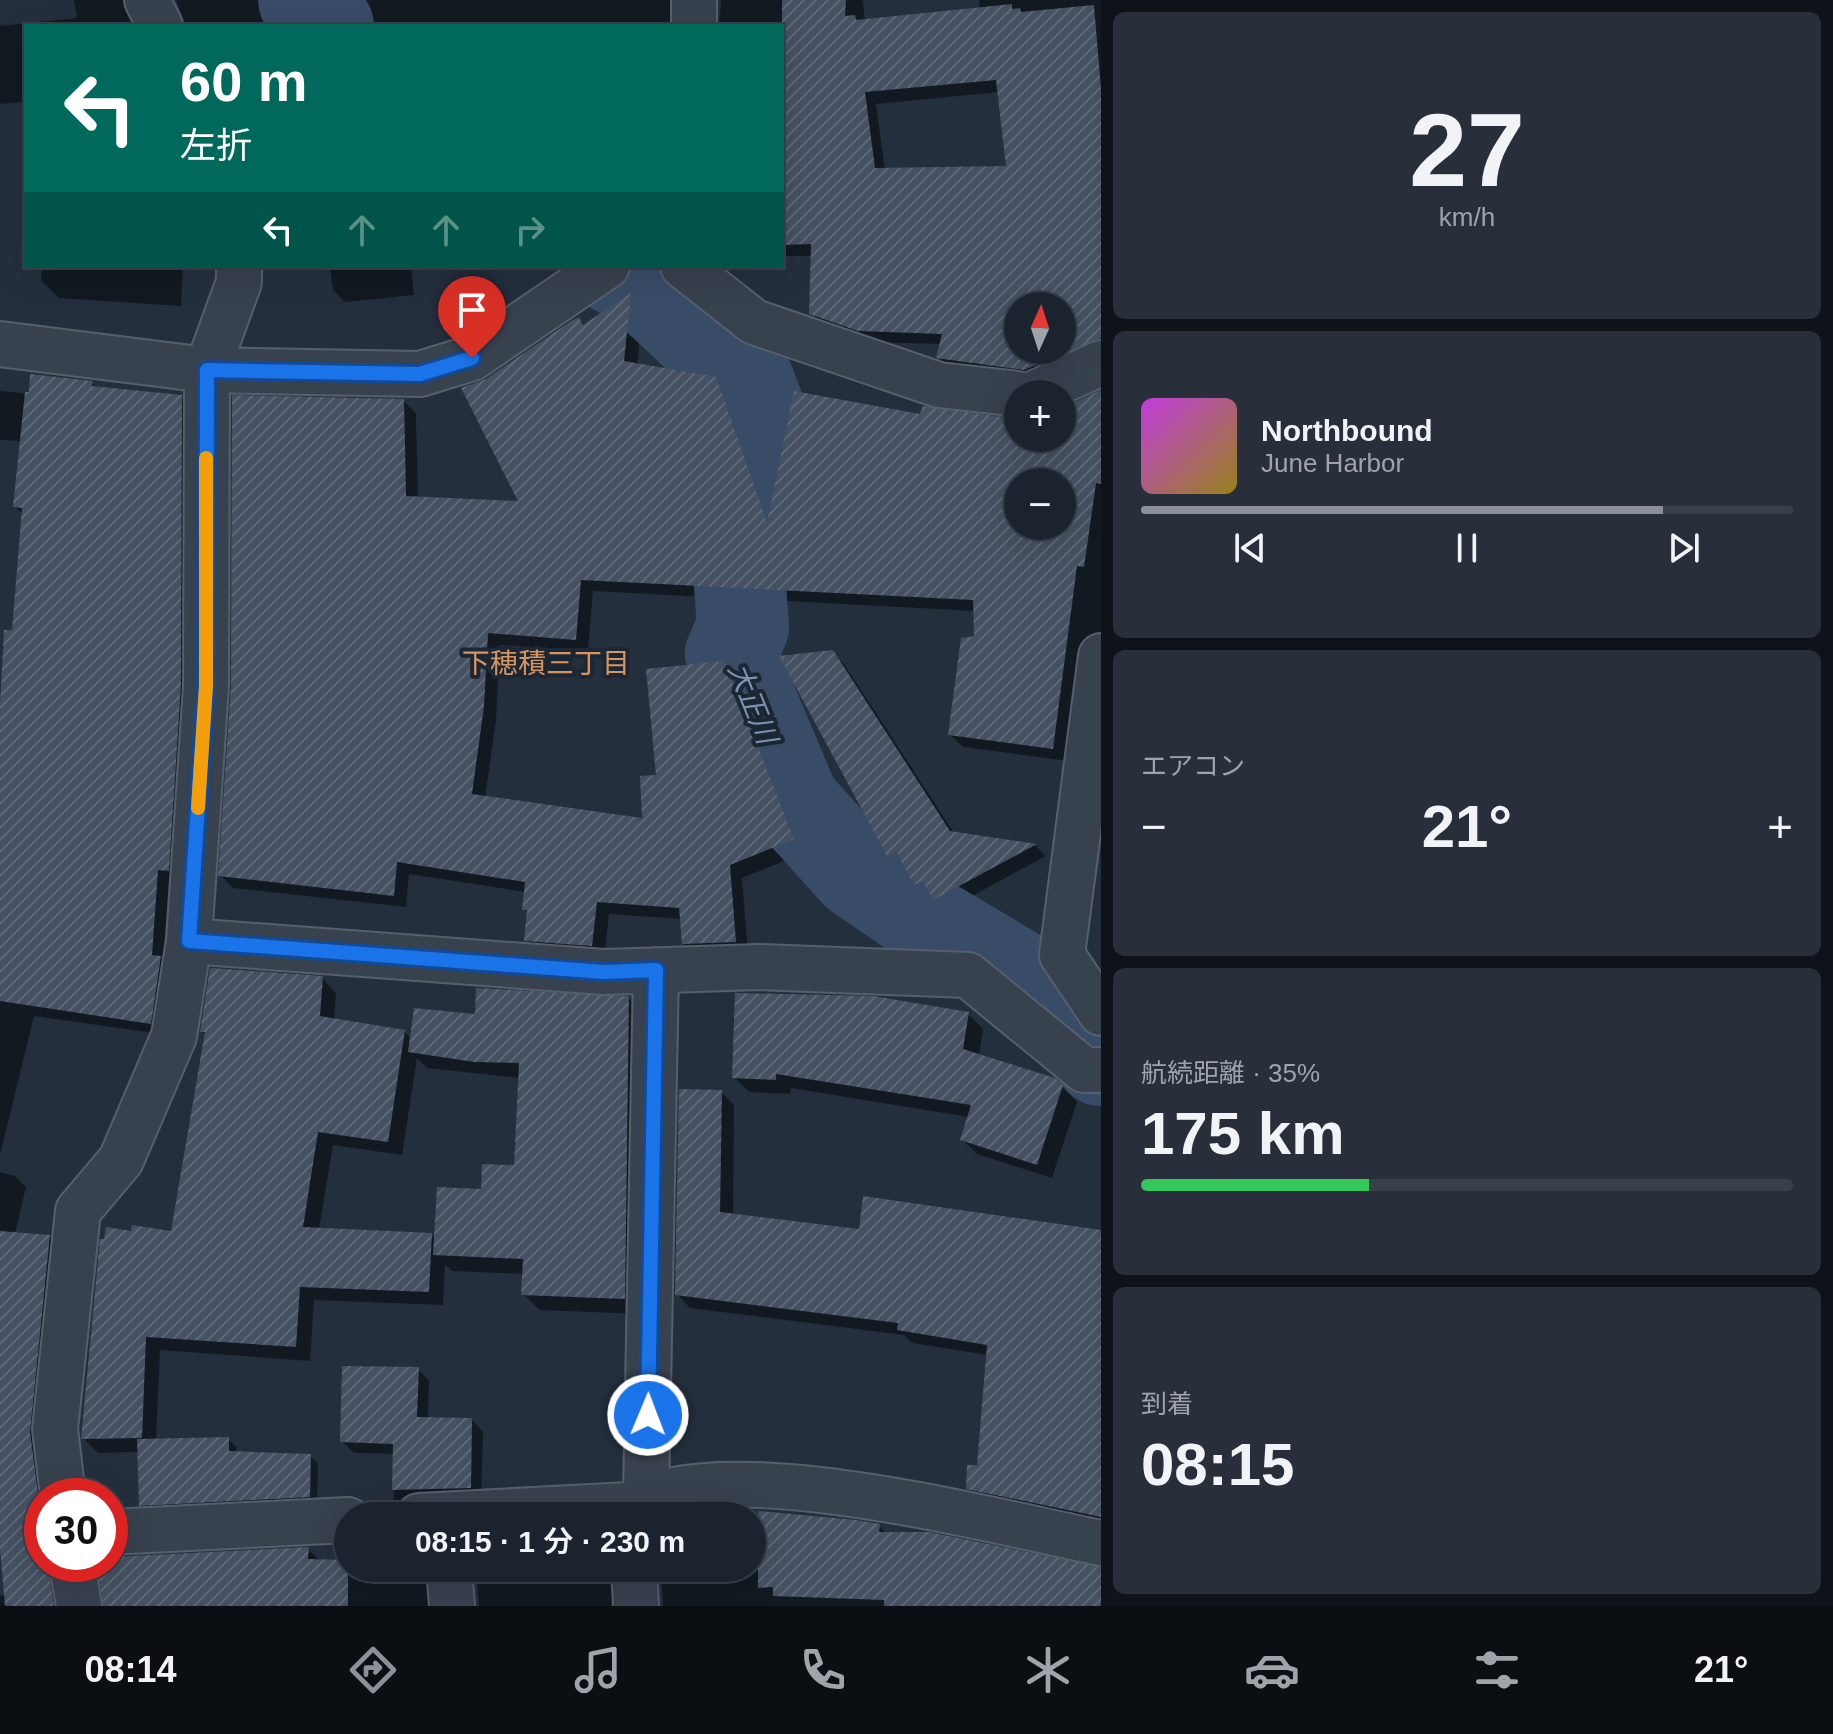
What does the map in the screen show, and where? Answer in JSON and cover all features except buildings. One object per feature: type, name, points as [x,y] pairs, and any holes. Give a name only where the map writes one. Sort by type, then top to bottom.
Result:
[{"type":"street","points":[[147,0],[159,24]]},
{"type":"street","points":[[694,0],[694,24]]},
{"type":"street","points":[[61,1478],[55,1429],[78,1211],[121,1160],[174,1036],[189,941],[206,686],[207,370],[239,282],[239,268]]},
{"type":"street","points":[[686,268],[754,322],[939,385],[1004,392]]},
{"type":"street","points":[[0,344],[207,370],[420,374],[472,358],[596,274]]},
{"type":"street","points":[[1064,380],[1101,363]]},
{"type":"street","points":[[1101,656],[1062,955],[1101,1013]]},
{"type":"street","points":[[189,941],[604,972],[759,967],[968,975],[1092,1070]]},
{"type":"street","points":[[635,1502],[656,970]]},
{"type":"street","points":[[648,1502],[724,1484],[825,1489],[1101,1543]]},
{"type":"street","points":[[128,1531],[334,1521]]},
{"type":"street","points":[[75,1582],[79,1606]]},
{"type":"street","points":[[450,1582],[452,1606]]},
{"type":"street","points":[[635,1582],[636,1606]]},
{"type":"waterway","name":"大正川","points":[[304,0],[326,24]]},
{"type":"waterway","name":"大正川","points":[[614,268],[647,288],[749,383],[765,425],[739,570],[743,627],[731,654],[794,803],[857,873],[927,921],[1043,990],[1101,1060]]},
{"type":"slow traffic","points":[[198,808],[206,686],[206,458]]},
{"type":"district","name":"下穂積三丁目","points":[[546,663]]},
{"type":"route","points":[[472,358],[420,374],[207,370],[206,686],[189,941],[604,972],[656,970],[648,1415]]}]
